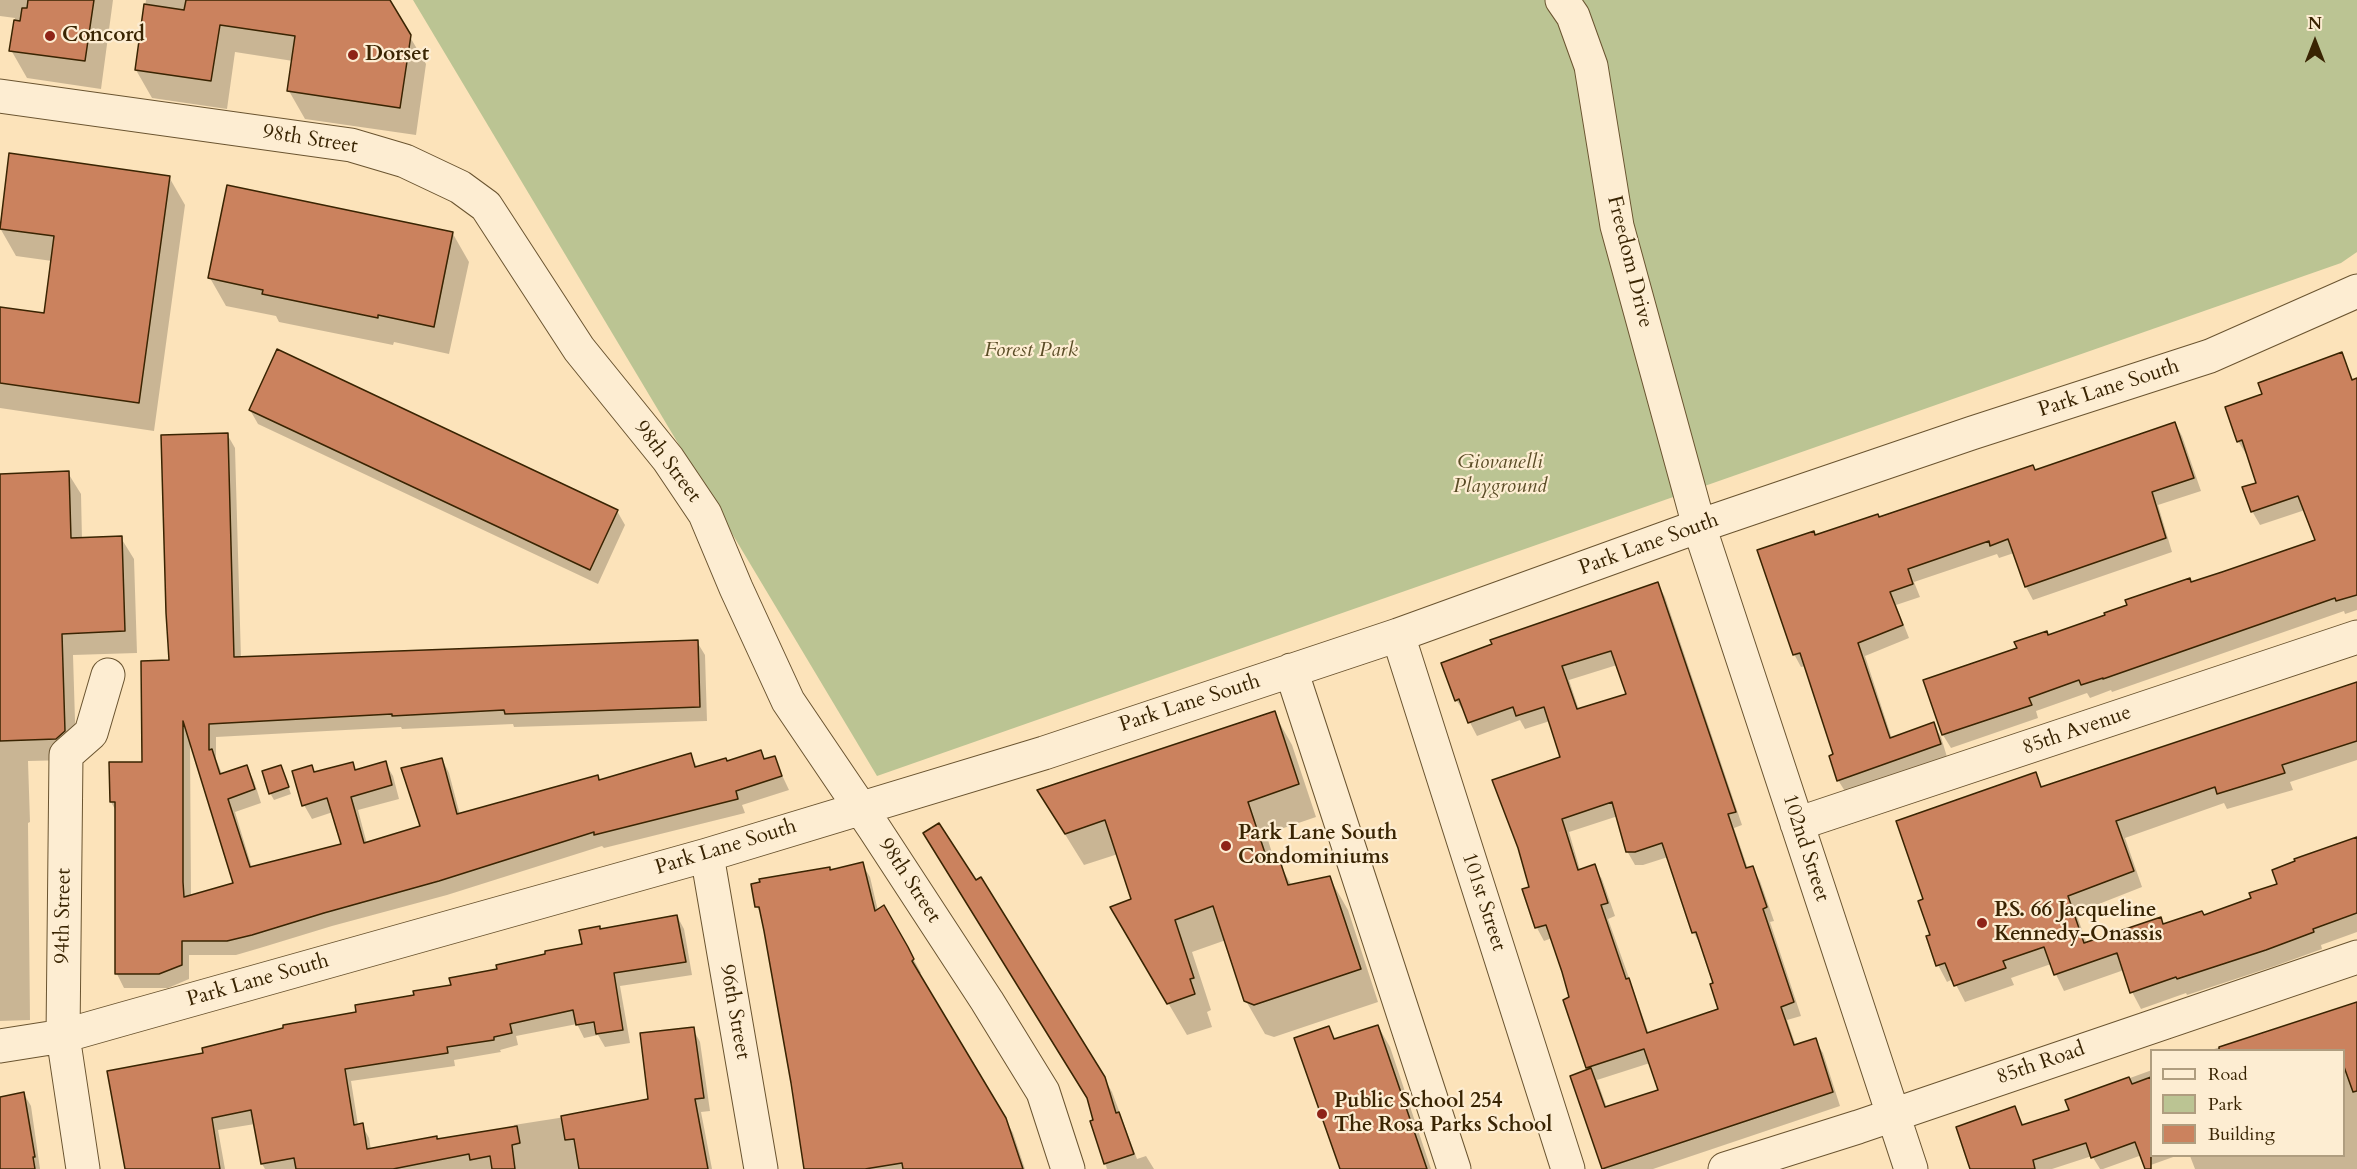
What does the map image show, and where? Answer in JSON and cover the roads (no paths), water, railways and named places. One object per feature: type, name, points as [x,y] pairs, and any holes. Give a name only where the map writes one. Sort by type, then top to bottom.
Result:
[{"type":"street","name":"Freedom Drive","points":[[1562,0],[1573,16],[1591,66],[1617,226],[1699,526]]},
{"type":"street","name":"98th Street","points":[[0,96],[351,145],[405,161],[460,187],[486,206],[579,349],[668,459],[705,514],[788,701],[987,1000],[1042,1092],[1068,1169]]},
{"type":"street","name":"Park Lane South","points":[[0,1046],[63,1036],[707,855],[1044,753],[1398,635],[1699,526],[1972,433],[2210,356],[2357,291]]},
{"type":"street","name":"102nd Street","points":[[1699,526],[1911,1169]]},
{"type":"street","name":"101st Street","points":[[1398,635],[1568,1169]]},
{"type":"street","name":"85th Avenue","points":[[1797,824],[2357,637]]},
{"type":"street","points":[[1291,670],[1454,1169]]},
{"type":"street","name":"94th Street","points":[[83,1169],[63,1036],[66,755],[91,733],[108,675]]},
{"type":"street","name":"96th Street","points":[[707,855],[761,1169]]},
{"type":"street","name":"85th Road","points":[[1725,1169],[2357,957]]},
{"type":"place","name":"Concord","points":[[50,36]]},
{"type":"place","name":"Dorset","points":[[353,55]]},
{"type":"place","name":"Park Lane South Condominiums","points":[[1226,846]]},
{"type":"place","name":"P.S. 66 Jacqueline Kennedy-Onassis","points":[[1982,923]]},
{"type":"place","name":"Public School 254 The Rosa Parks School","points":[[1322,1114]]},
{"type":"park label","name":"Forest Park","points":[[1031,351]]},
{"type":"park label","name":"Giovanelli Playground","points":[[1500,475]]}]
